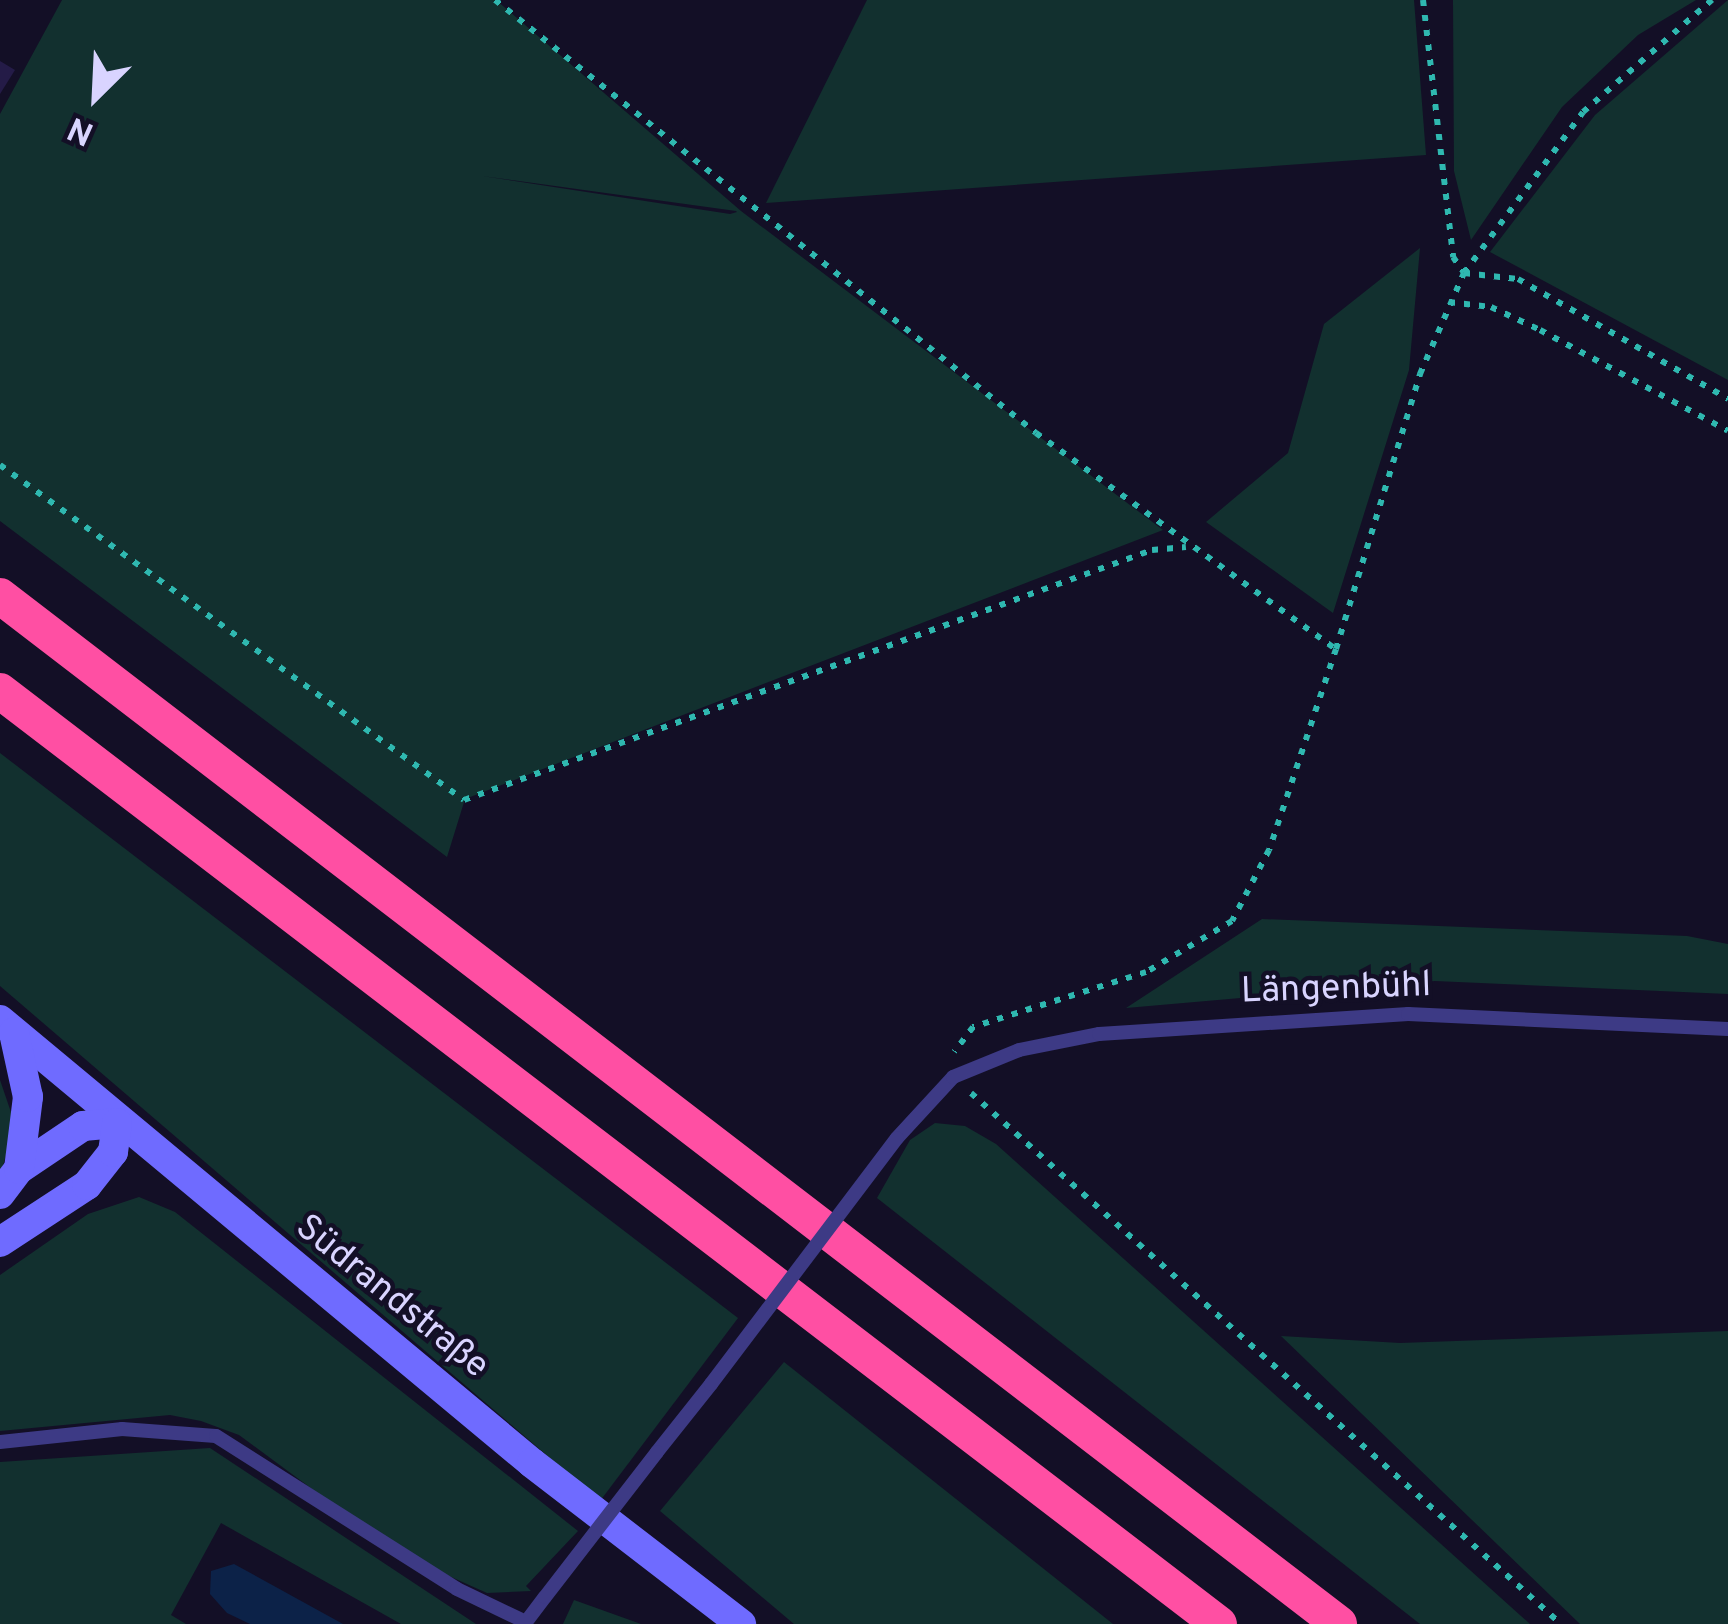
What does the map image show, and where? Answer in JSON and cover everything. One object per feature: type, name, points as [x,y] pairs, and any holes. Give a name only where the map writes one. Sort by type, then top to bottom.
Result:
[{"type":"highway","points":[[0,596],[1339,1624]]},
{"type":"highway","points":[[0,691],[1220,1624]]},
{"type":"main road","name":"Südrandstraße","points":[[7,1027],[532,1463],[742,1624]]},
{"type":"main road","points":[[7,1027],[28,1097],[10,1182]]},
{"type":"main road","points":[[0,1242],[87,1185],[113,1152],[117,1123],[83,1126],[10,1182]]},
{"type":"lane","name":"Längenbühl","points":[[953,1077],[1018,1050],[1099,1034],[1252,1022],[1408,1014],[1728,1029]]},
{"type":"lane","points":[[0,1442],[122,1429],[216,1436],[457,1589],[526,1622],[897,1138],[953,1077]]},
{"type":"path","points":[[495,0],[1186,547],[1336,649]]},
{"type":"path","points":[[1424,0],[1454,257],[1464,273]]},
{"type":"path","points":[[1561,1624],[953,1077],[957,1043],[973,1027],[1131,978],[1181,957],[1232,921],[1269,850],[1449,302],[1464,273],[1583,112],[1712,0]]},
{"type":"path","points":[[1464,273],[1518,279],[1728,399]]},
{"type":"path","points":[[1449,302],[1508,314],[1728,431]]},
{"type":"path","points":[[0,465],[464,800],[1152,550],[1186,547]]},
{"type":"green space","points":[[62,0],[496,0],[741,211],[1163,530],[465,799],[447,857],[0,521],[0,114]],"holes":[[[482,176],[737,212],[730,214]]]},
{"type":"green space","points":[[867,0],[1414,0],[1426,155],[766,203]]},
{"type":"green space","points":[[1453,0],[1696,0],[1638,35],[1562,107],[1471,240],[1454,171]]},
{"type":"green space","points":[[1728,0],[1728,380],[1490,252],[1595,115]]},
{"type":"green space","points":[[1420,248],[1409,370],[1333,613],[1206,522],[1288,453],[1324,324]]},
{"type":"green space","points":[[0,753],[738,1318],[600,1501],[0,986]]},
{"type":"green space","points":[[1262,919],[1687,936],[1728,944],[1728,994],[1435,981],[1126,1008]]},
{"type":"green space","points":[[0,1080],[15,1124],[0,1176]]},
{"type":"green space","points":[[935,1123],[965,1126],[996,1144],[1530,1624],[1420,1624],[877,1198],[910,1140]]},
{"type":"green space","points":[[139,1197],[175,1212],[578,1531],[526,1586],[531,1591],[487,1593],[449,1576],[350,1517],[239,1435],[201,1421],[170,1415],[0,1431],[0,1275],[88,1214]]},
{"type":"green space","points":[[1728,1331],[1728,1624],[1580,1624],[1281,1336],[1400,1343]]},
{"type":"green space","points":[[784,1362],[1113,1624],[794,1624],[660,1511]]},
{"type":"green space","points":[[210,1448],[476,1624],[401,1624],[221,1523],[171,1615],[186,1624],[0,1624],[0,1462]]},
{"type":"green space","points":[[574,1600],[641,1624],[563,1624]]},
{"type":"water","points":[[234,1564],[343,1624],[250,1624],[227,1613],[210,1594],[211,1571]]},
{"type":"building","points":[[0,61],[15,70],[0,94]]}]
